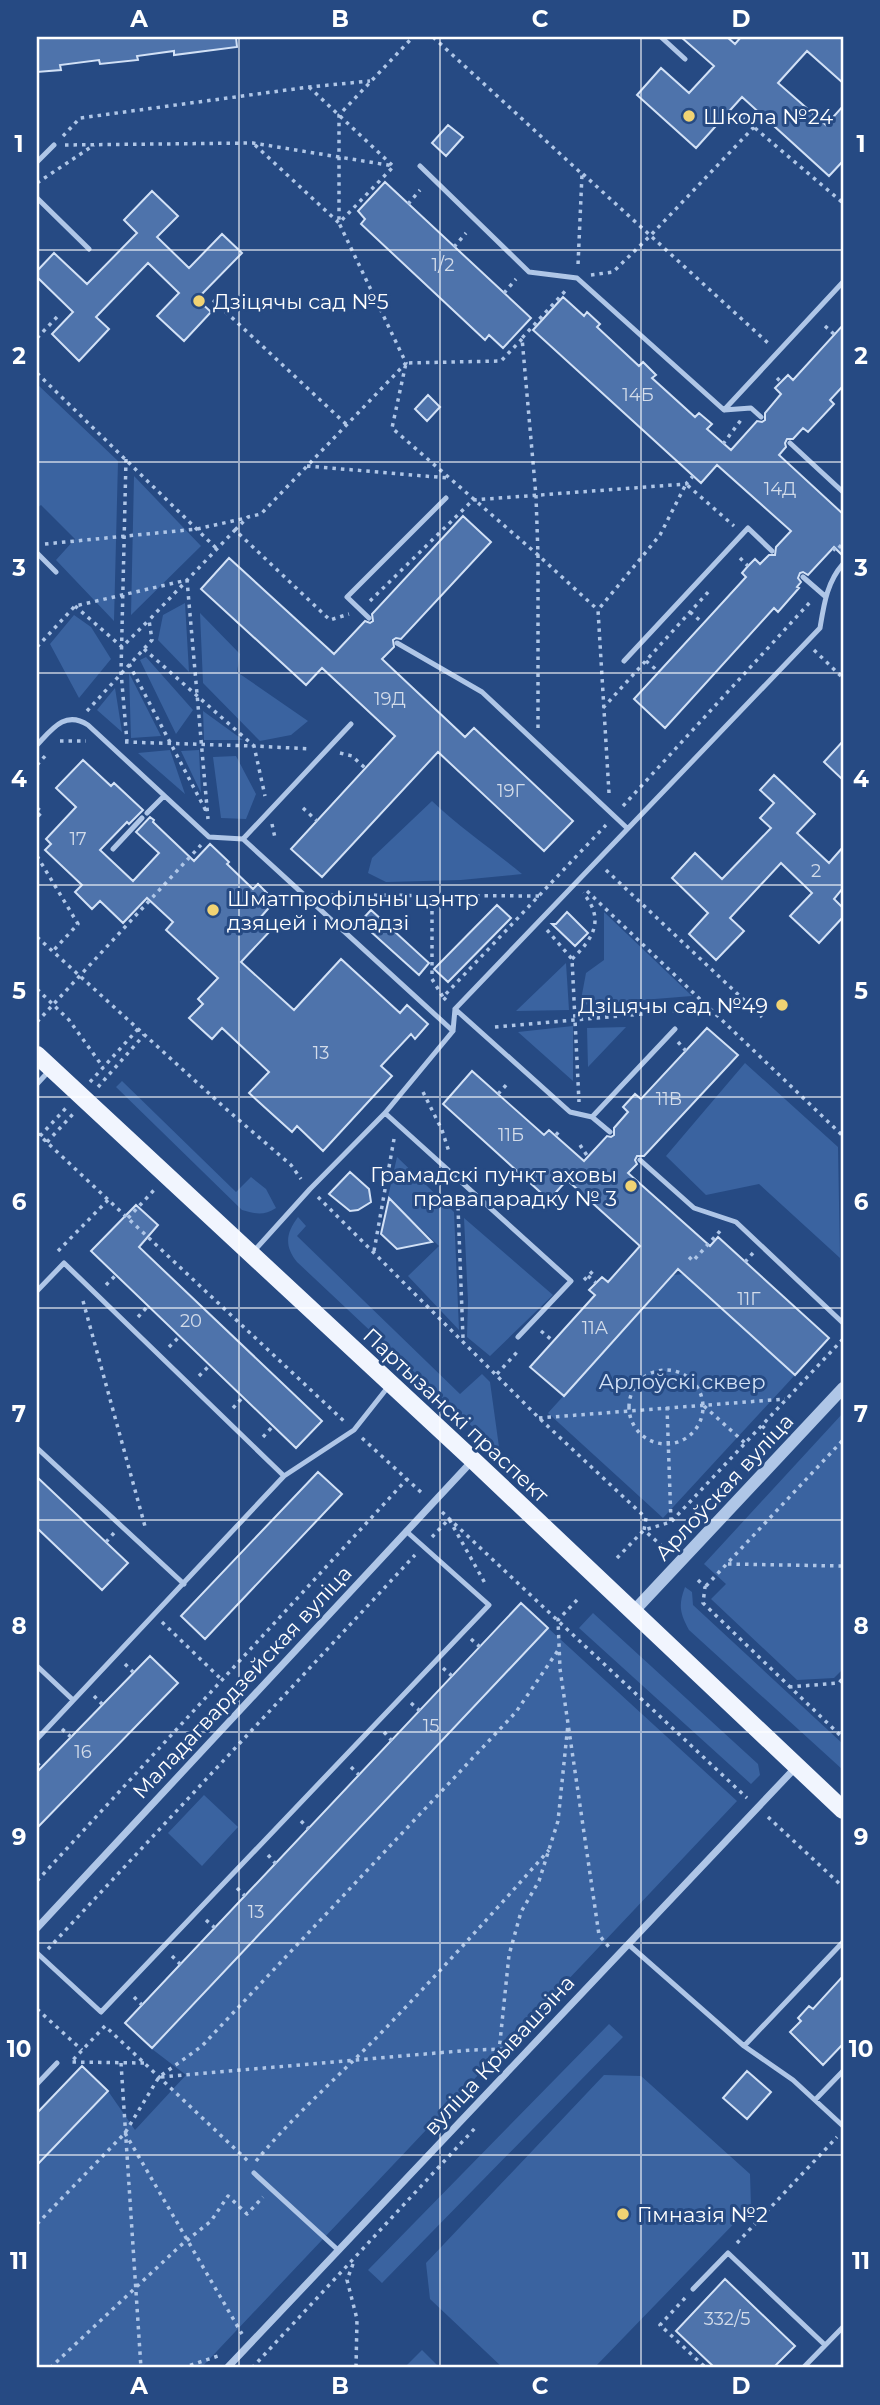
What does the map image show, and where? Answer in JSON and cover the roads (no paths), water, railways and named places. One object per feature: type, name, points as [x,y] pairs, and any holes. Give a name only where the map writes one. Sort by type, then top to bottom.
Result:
[{"type":"main road","name":"Партызанскі праспект","points":[[37,1055],[473,1460],[843,1810]]},
{"type":"street","name":"Арлоўская вуліца","points":[[633,1612],[843,1388]]},
{"type":"street","name":"Маладагвардзейская вуліца","points":[[37,1927],[473,1460]]},
{"type":"street","name":"вуліца Крывашэіна","points":[[231,2367],[338,2250],[797,1766]]},
{"type":"lane","points":[[661,37],[685,59]]},
{"type":"lane","points":[[37,162],[54,145]]},
{"type":"lane","points":[[420,166],[529,272],[577,278],[724,410],[751,408],[761,417]]},
{"type":"lane","points":[[37,198],[89,249]]},
{"type":"lane","points":[[724,410],[843,282]]},
{"type":"lane","points":[[790,443],[843,492]]},
{"type":"lane","points":[[369,618],[346,597],[446,498]]},
{"type":"lane","points":[[624,661],[748,528],[772,551]]},
{"type":"lane","points":[[37,553],[56,572]]},
{"type":"lane","points":[[251,1254],[385,1113],[453,1031],[455,1009],[820,628],[826,597],[834,575],[843,564]]},
{"type":"lane","points":[[803,578],[826,597]]},
{"type":"lane","points":[[397,643],[482,692],[628,828]]},
{"type":"lane","points":[[37,745],[58,723],[79,720],[209,836],[243,839],[453,1031]]},
{"type":"lane","points":[[243,839],[351,724]]},
{"type":"lane","points":[[113,849],[164,796]]},
{"type":"lane","points":[[455,1009],[570,1112],[592,1117],[610,1132]]},
{"type":"lane","points":[[592,1117],[675,1029]]},
{"type":"lane","points":[[37,1084],[51,1069]]},
{"type":"lane","points":[[385,1113],[571,1281],[518,1337]]},
{"type":"lane","points":[[640,1160],[694,1208],[736,1222],[843,1322]]},
{"type":"lane","points":[[37,1291],[64,1263],[284,1476]]},
{"type":"lane","points":[[37,1739],[284,1476],[354,1430],[390,1385]]},
{"type":"lane","points":[[37,1448],[184,1584]]},
{"type":"lane","points":[[39,1954],[101,2012],[489,1605],[406,1531]]},
{"type":"lane","points":[[37,1666],[74,1700]]},
{"type":"lane","points":[[744,2046],[843,1942]]},
{"type":"lane","points":[[628,1944],[744,2046],[793,2080],[842,2130]]},
{"type":"lane","points":[[37,2084],[57,2063]]},
{"type":"lane","points":[[815,2100],[843,2071]]},
{"type":"lane","points":[[254,2173],[338,2250]]},
{"type":"lane","points":[[694,2289],[727,2253],[825,2345]]},
{"type":"lane","points":[[803,2368],[843,2327]]},
{"type":"place","name":"Школа №24","points":[[689,116]]},
{"type":"place","name":"Дзіцячы сад №5","points":[[199,301]]},
{"type":"place","name":"Шматпрофільны цэнтр дзяцей і моладзі","points":[[213,910]]},
{"type":"place","name":"Дзіцячы сад №49","points":[[782,1005]]},
{"type":"place","name":"Грамадскі пункт аховы правапарадку № 3","points":[[631,1186]]},
{"type":"place","name":"Гімназія №2","points":[[623,2214]]},
{"type":"park label","name":"Арлоўскі сквер","points":[[682,1381]]}]
